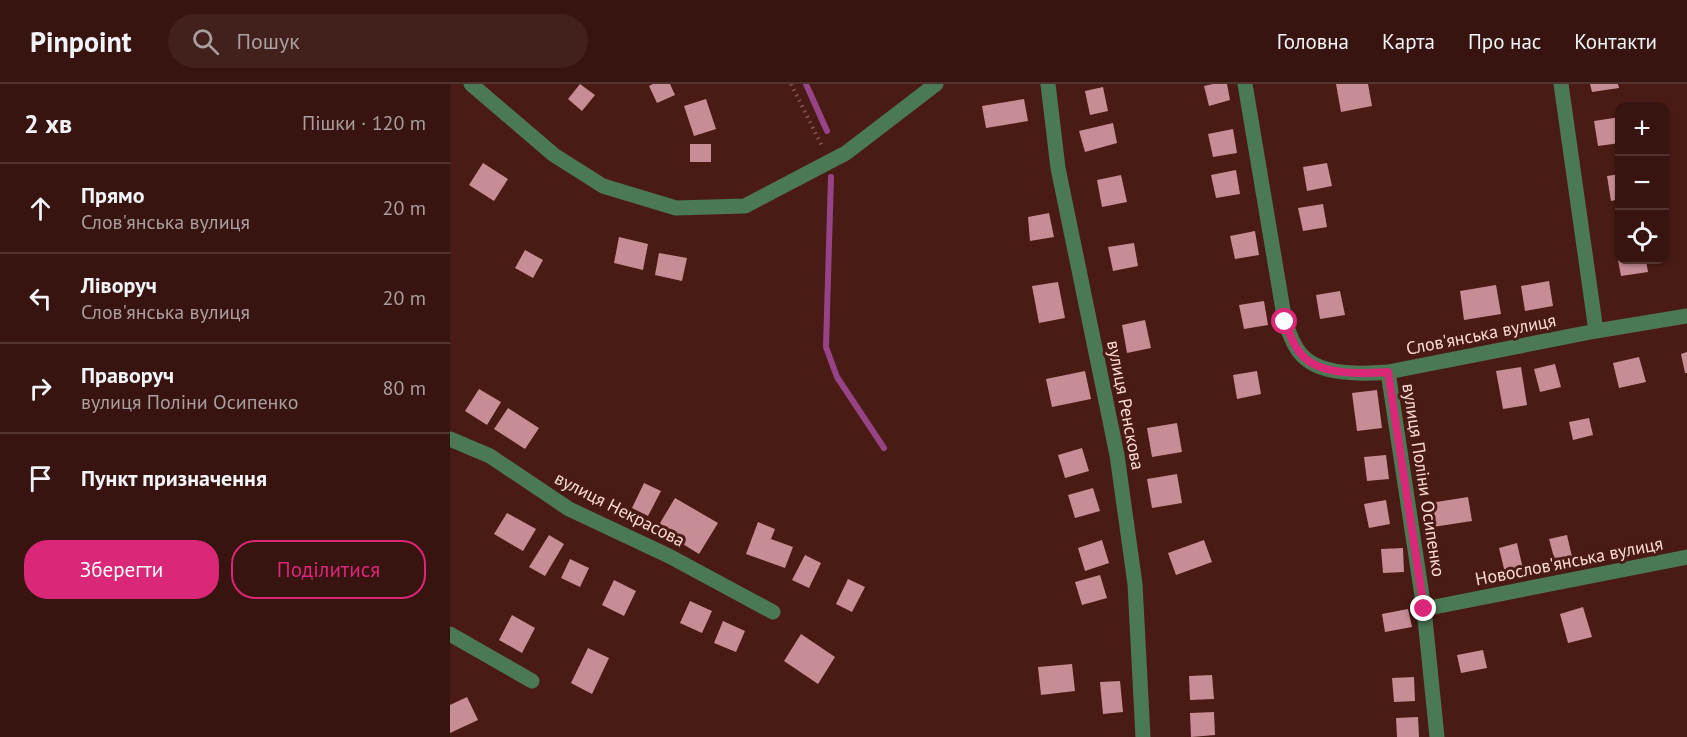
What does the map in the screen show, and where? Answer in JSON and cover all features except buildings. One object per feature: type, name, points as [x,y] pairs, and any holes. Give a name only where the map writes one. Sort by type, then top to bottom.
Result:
[{"type":"street","points":[[471,84],[554,156],[603,186],[676,208],[745,206],[846,153],[936,84]]},
{"type":"street","name":"вулиця Ренскова","points":[[1048,84],[1058,168],[1117,455],[1135,584],[1143,737]]},
{"type":"street","name":"Слов'янська вулиця","points":[[1245,84],[1285,322],[1293,342],[1306,359],[1322,367],[1365,374],[1388,372],[1596,331],[1687,316]]},
{"type":"street","points":[[1561,84],[1596,331]]},
{"type":"street","name":"вулиця Поліни Осипенко","points":[[1388,372],[1424,609],[1437,737]]},
{"type":"street","name":"вулиця Некрасова","points":[[450,439],[490,456],[570,509],[669,556],[773,612]]},
{"type":"street","name":"Новослов'янська вулиця","points":[[1424,609],[1687,557]]},
{"type":"street","points":[[450,634],[532,681]]},
{"type":"path","points":[[791,84],[830,162]]},
{"type":"waterway","points":[[806,84],[827,131]]},
{"type":"waterway","points":[[831,177],[826,347],[837,377],[884,448]]},
{"type":"route","points":[[1285,322],[1293,342],[1306,359],[1322,367],[1365,374],[1388,372],[1424,609]]}]
